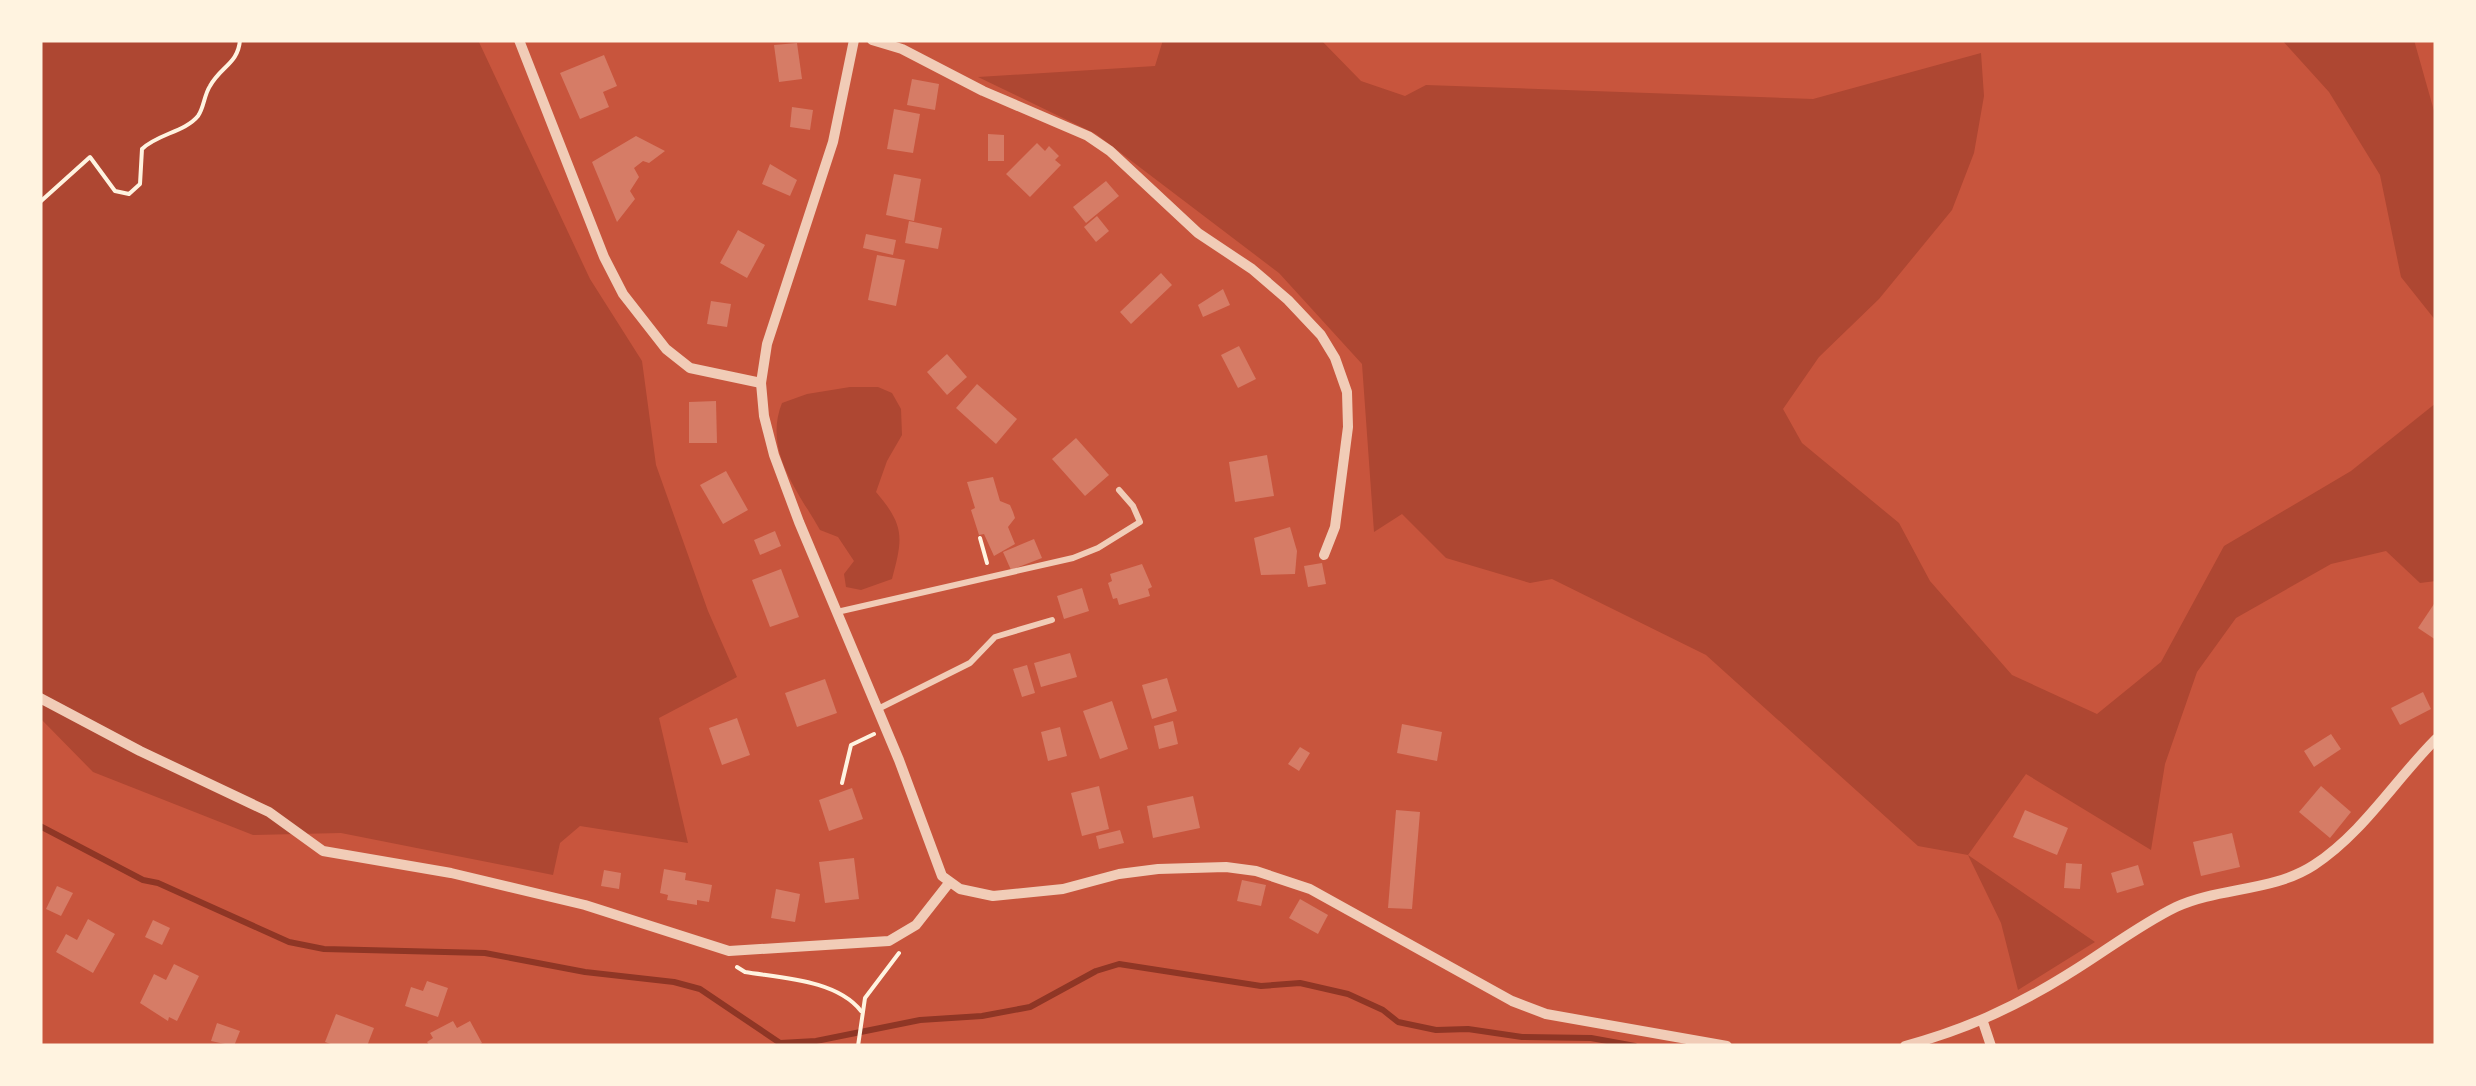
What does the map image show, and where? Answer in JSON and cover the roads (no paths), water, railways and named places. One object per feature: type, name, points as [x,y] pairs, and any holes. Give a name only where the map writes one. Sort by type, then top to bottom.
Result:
[{"type":"street","points":[[519,40],[604,257],[623,294],[666,348],[690,368],[761,383]]},
{"type":"street","points":[[854,40],[833,142],[767,344],[761,383],[764,416],[774,455],[917,804],[936,865],[949,883],[973,894],[993,896],[1063,889],[1119,874],[1158,869],[1226,867],[1256,871],[1310,889],[1529,1007],[1728,1046]]},
{"type":"street","points":[[872,40],[902,49],[983,91],[1088,136],[1110,151],[1198,233],[1264,280],[1321,335],[1336,358],[1348,392],[1348,427],[1334,527],[1324,555]]},
{"type":"street","points":[[40,698],[269,812],[323,851],[451,872],[586,905],[729,951],[889,941],[916,925],[949,883]]},
{"type":"street","points":[[1905,1046],[1982,1022],[2064,977],[2176,907],[2287,878],[2314,866],[2358,828],[2436,739]]},
{"type":"street","points":[[1982,1022],[1990,1046]]},
{"type":"lane","points":[[837,612],[1040,566],[1098,548],[1140,522],[1120,490]]},
{"type":"lane","points":[[878,709],[970,664],[995,638],[1052,620]]},
{"type":"waterway","points":[[40,826],[143,880],[158,883],[289,942],[324,949],[485,953],[585,972],[674,982],[700,989],[780,1043],[816,1041],[920,1020],[982,1016],[1030,1007],[1096,971],[1119,964],[1261,986],[1300,983],[1348,994],[1383,1010],[1398,1022],[1436,1030],[1591,1038],[1635,1046]]}]
